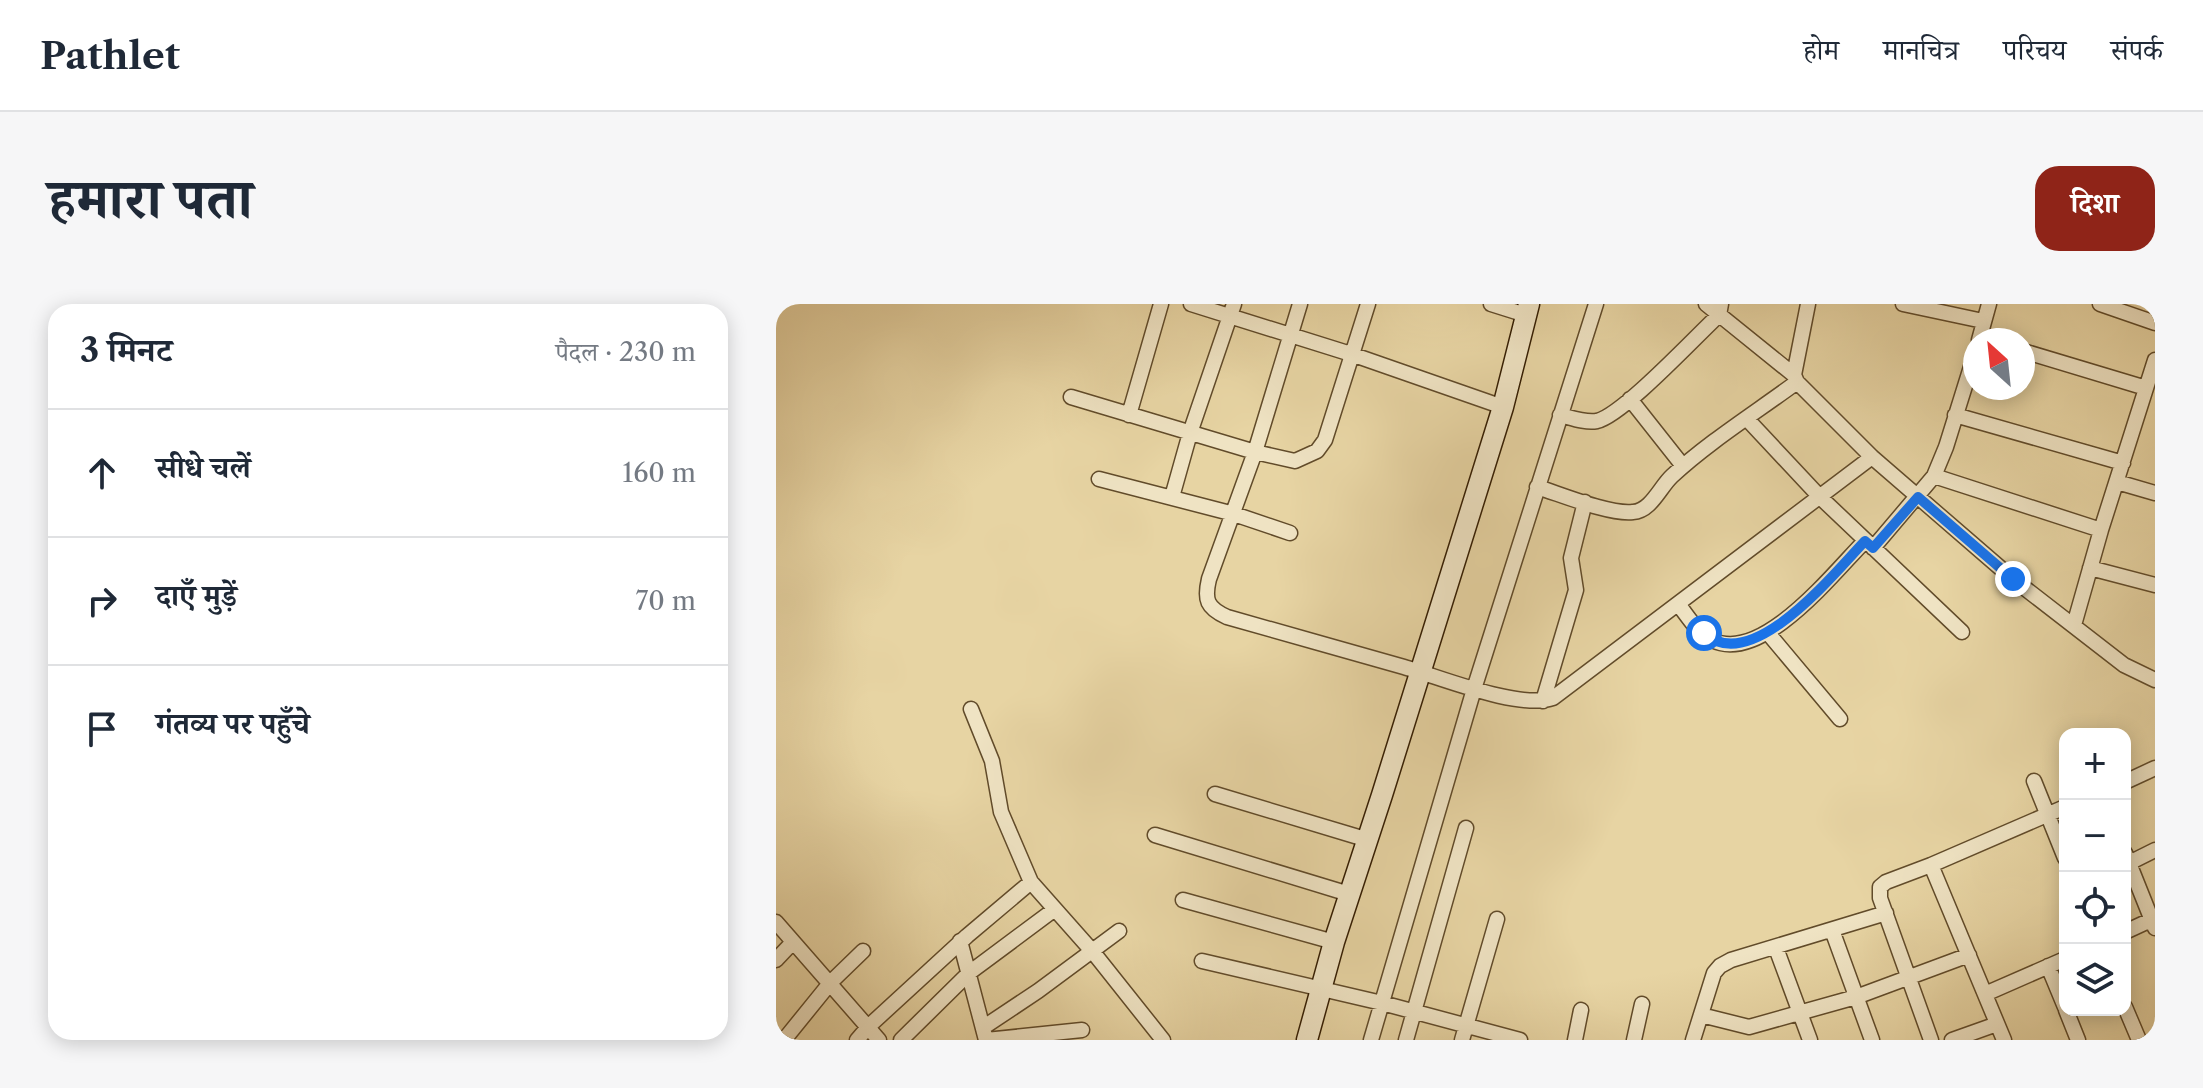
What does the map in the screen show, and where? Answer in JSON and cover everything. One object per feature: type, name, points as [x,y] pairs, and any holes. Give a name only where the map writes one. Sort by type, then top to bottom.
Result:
[{"type":"street","points":[[1129,415],[1161,304]]},
{"type":"street","points":[[1191,304],[1232,310],[1291,334],[1503,407]]},
{"type":"street","points":[[1300,304],[1255,452],[1206,593],[1214,611],[1472,689],[1543,701],[1553,698],[1872,457]]},
{"type":"street","points":[[1071,397],[1295,461],[1317,451],[1325,440],[1368,304]]},
{"type":"street","points":[[1308,1038],[1365,839],[1382,795],[1503,407],[1528,310],[1491,304]]},
{"type":"street","points":[[1371,1040],[1379,1002],[1472,689],[1596,304]]},
{"type":"street","points":[[1706,304],[1720,309],[1795,378],[1872,457],[2013,579],[2074,625],[2097,647],[2155,680]]},
{"type":"street","points":[[1537,487],[1623,512],[1636,512],[1653,500],[1661,487],[1683,466],[1747,419],[1795,378],[1808,304]]},
{"type":"street","points":[[1903,304],[1983,321]]},
{"type":"street","points":[[1983,328],[1989,304]]},
{"type":"street","points":[[2100,304],[2155,323]]},
{"type":"street","points":[[1560,415],[1586,422],[1607,417],[1630,399],[1720,309]]},
{"type":"street","points":[[1172,497],[1190,433],[1232,310]]},
{"type":"street","points":[[2035,355],[2146,388]]},
{"type":"street","points":[[2074,625],[2155,360]]},
{"type":"street","points":[[1678,604],[1711,640],[1723,643],[1746,642],[1786,621],[1918,497],[1934,476],[1963,391]]},
{"type":"street","points":[[1630,399],[1683,466]]},
{"type":"street","points":[[2139,410],[2155,416]]},
{"type":"street","points":[[1955,415],[2123,463]]},
{"type":"street","points":[[1747,419],[1820,497],[1962,632]]},
{"type":"street","points":[[1934,476],[2101,530]]},
{"type":"street","points":[[1099,479],[1234,514],[1290,533]]},
{"type":"street","points":[[2117,482],[2155,493]]},
{"type":"street","points":[[1543,701],[1576,590],[1571,558],[1585,502]]},
{"type":"street","points":[[2090,568],[2155,585]]},
{"type":"street","points":[[1768,633],[1840,719]]},
{"type":"street","points":[[971,709],[992,761],[1001,812],[1031,882],[1093,952],[1163,1040]]},
{"type":"street","points":[[2131,780],[2154,771]]},
{"type":"street","points":[[2034,781],[2059,842]]},
{"type":"street","points":[[1215,794],[1365,839]]},
{"type":"street","points":[[1931,1040],[1879,892],[1880,887],[2059,809]]},
{"type":"street","points":[[1406,1040],[1466,828]]},
{"type":"street","points":[[1155,835],[1349,894]]},
{"type":"street","points":[[2131,857],[2155,850]]},
{"type":"street","points":[[1931,865],[2004,1040]]},
{"type":"street","points":[[2131,867],[2154,922],[2131,930]]},
{"type":"street","points":[[857,1040],[960,941],[1031,882]]},
{"type":"street","points":[[1183,900],[1334,942]]},
{"type":"street","points":[[901,1040],[969,973],[1055,909]]},
{"type":"street","points":[[1693,1040],[1714,973],[1720,966],[1886,913]]},
{"type":"street","points":[[1464,1033],[1497,919]]},
{"type":"street","points":[[776,922],[879,1040]]},
{"type":"street","points":[[1832,930],[1872,1040]]},
{"type":"street","points":[[985,1036],[1119,931]]},
{"type":"street","points":[[960,941],[985,1036]]},
{"type":"street","points":[[776,960],[793,942]]},
{"type":"street","points":[[1776,948],[1810,1040]]},
{"type":"street","points":[[784,1040],[831,982],[863,951]]},
{"type":"street","points":[[1701,1015],[1749,1027],[1856,997],[1969,955]]},
{"type":"street","points":[[1202,961],[1379,1002],[1415,1012],[1464,1033],[1520,1040]]},
{"type":"street","points":[[1985,994],[2059,961]]},
{"type":"street","points":[[2048,966],[2059,992]]},
{"type":"street","points":[[1634,1040],[1642,1004]]},
{"type":"street","points":[[1575,1040],[1581,1010]]},
{"type":"street","points":[[2069,1016],[2078,1040]]},
{"type":"street","points":[[2129,1016],[2139,1040]]},
{"type":"street","points":[[1952,1040],[1997,1024]]},
{"type":"street","points":[[985,1036],[1082,1030]]},
{"type":"route","points":[[1704,633],[1711,640],[1723,643],[1746,642],[1768,633],[1786,621],[1865,541],[1873,548],[1918,497],[2013,579]]}]
